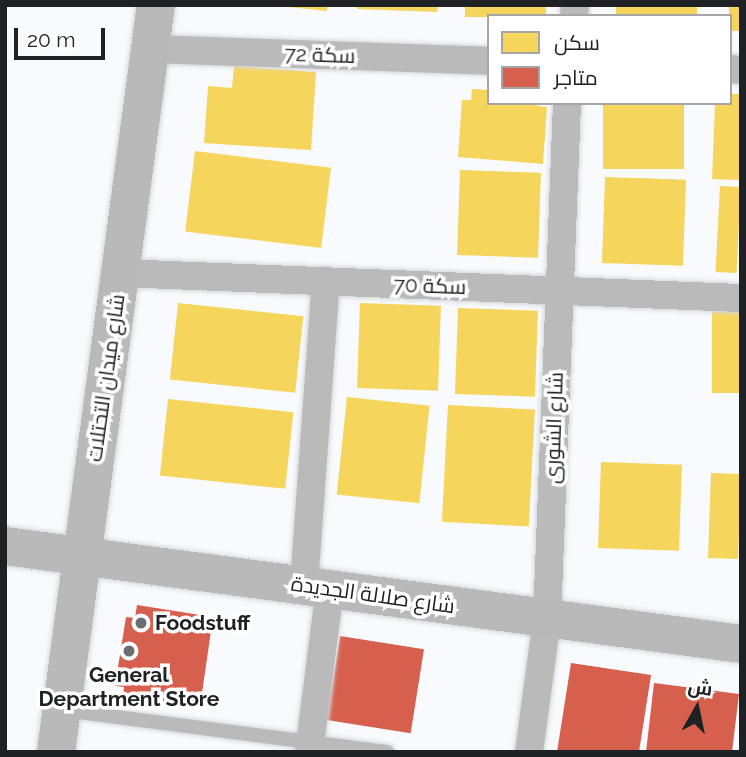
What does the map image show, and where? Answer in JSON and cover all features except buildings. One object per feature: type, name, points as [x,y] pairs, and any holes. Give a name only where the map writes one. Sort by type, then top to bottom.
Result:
[{"type":"street","name":"شارع ميدان التحتلات","points":[[56,752],[156,5]]},
{"type":"street","name":"سكة 72","points":[[151,49],[487,61]]},
{"type":"street","name":"شارع الشورى","points":[[529,752],[547,619],[567,105]]},
{"type":"street","name":"سكة 70","points":[[120,273],[741,298]]},
{"type":"street","points":[[310,747],[326,281]]},
{"type":"street","points":[[13,547],[41,545],[60,536],[76,521],[90,499]]},
{"type":"street","points":[[13,547],[44,561],[60,578],[74,617]]},
{"type":"street","name":"شارع صلالة الجديدة","points":[[13,547],[741,644]]},
{"type":"lane","points":[[62,709],[310,747],[387,752]]},
{"type":"place","name":"Foodstuff","points":[[141,623]]},
{"type":"place","name":"General Department Store","points":[[129,651]]}]
